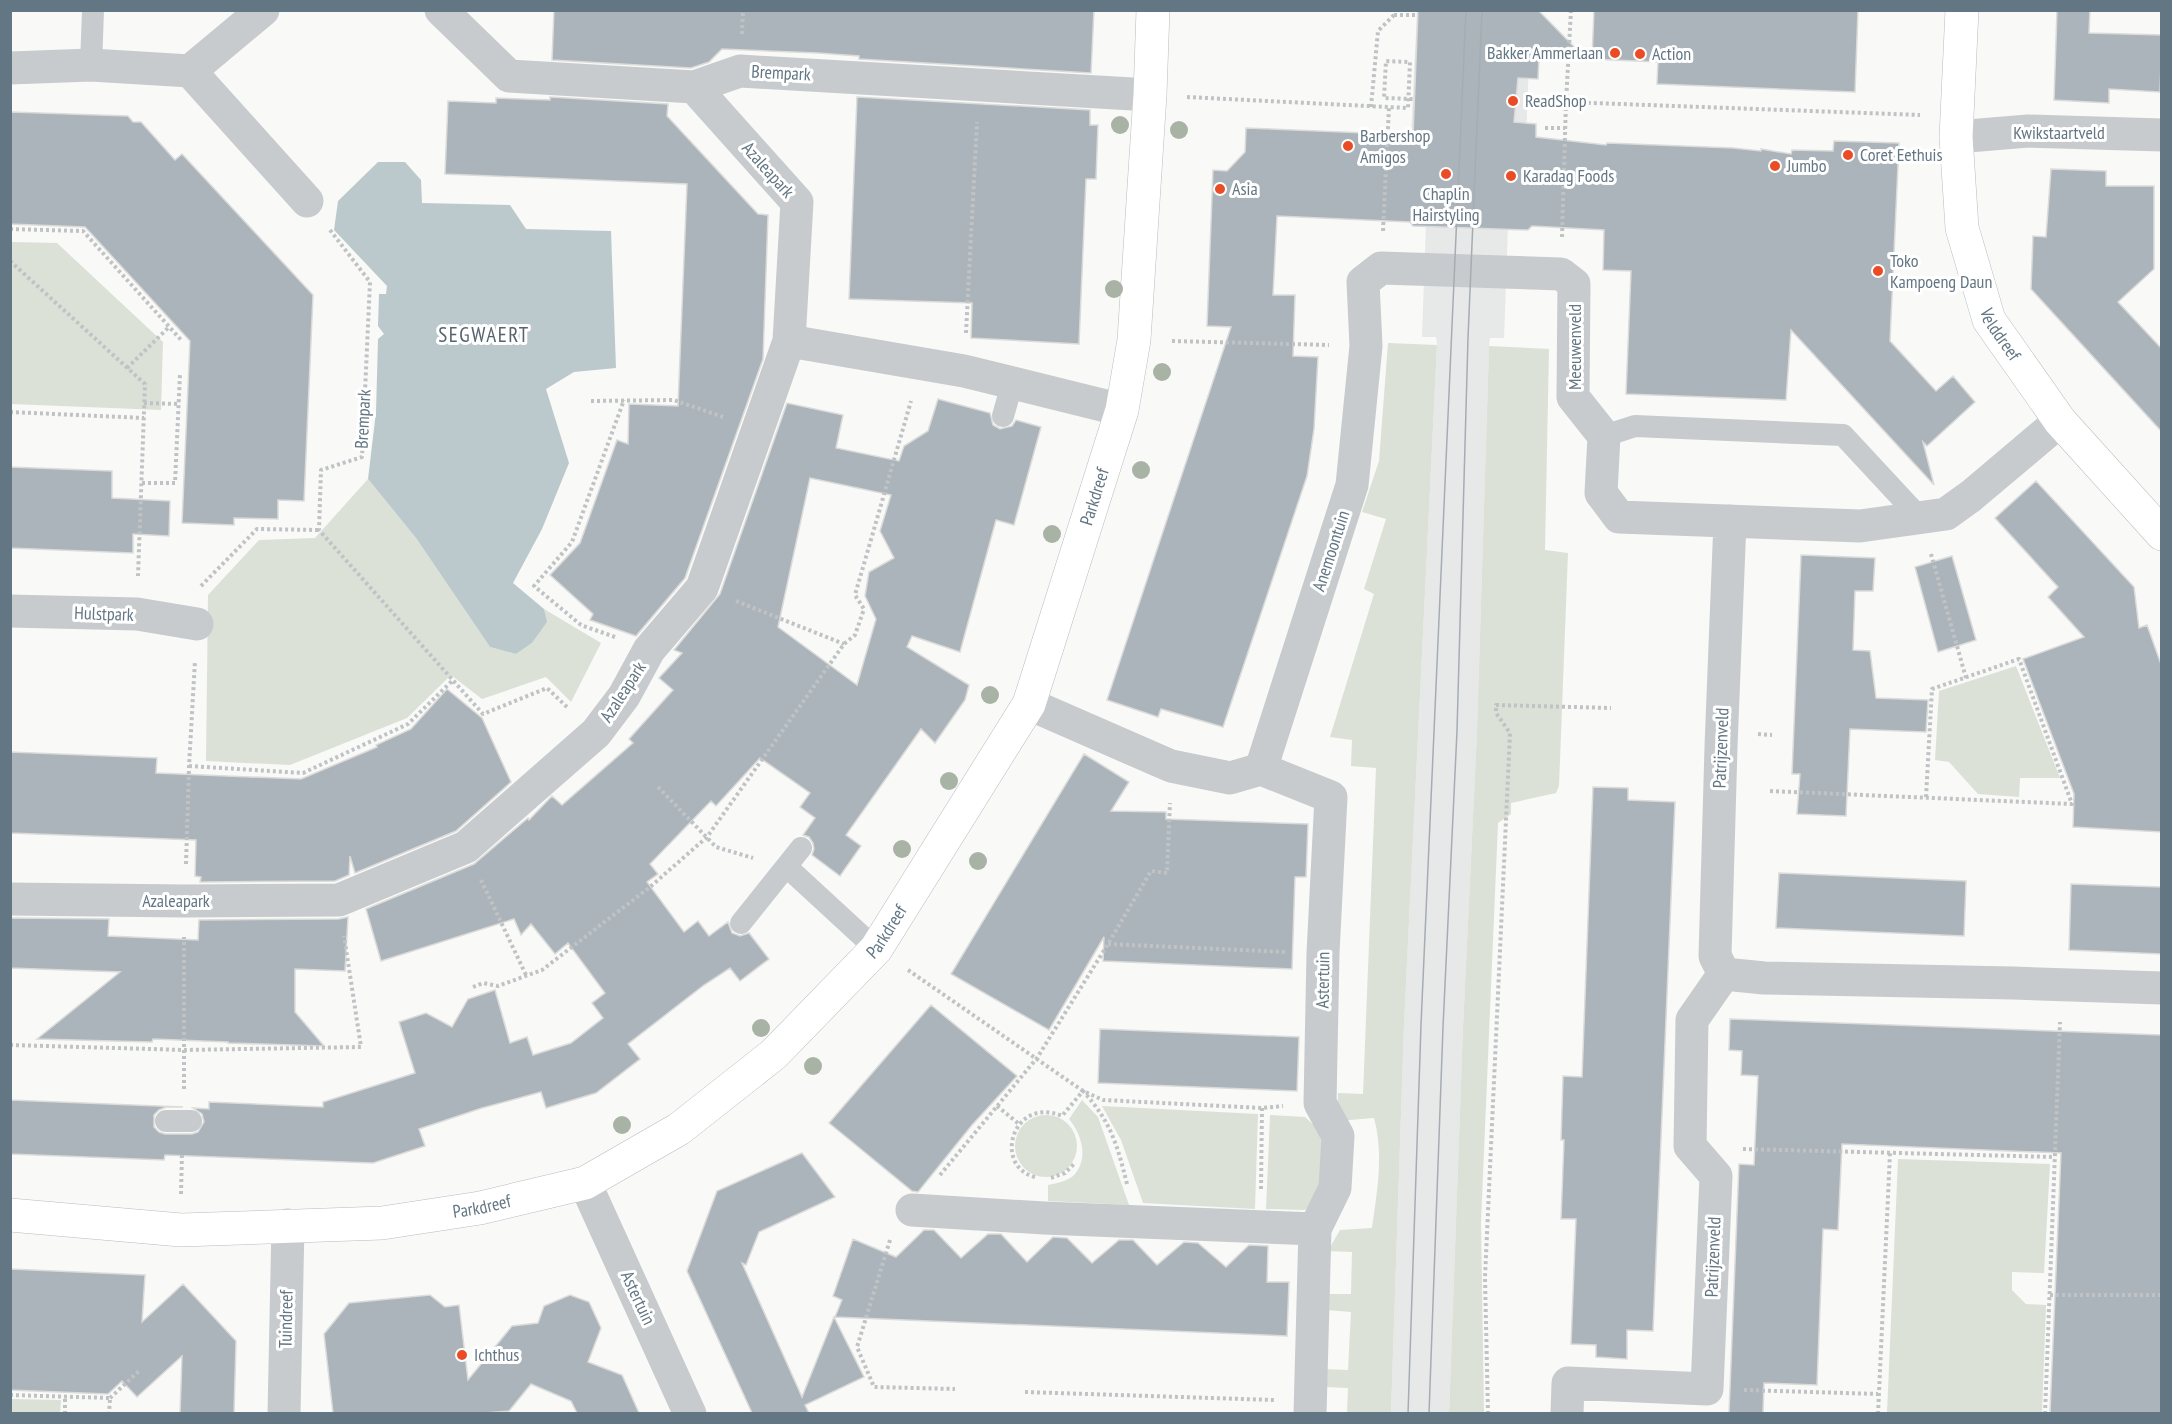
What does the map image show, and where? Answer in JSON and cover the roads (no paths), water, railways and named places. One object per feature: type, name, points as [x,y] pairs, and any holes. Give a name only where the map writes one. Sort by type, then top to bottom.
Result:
[{"type":"street","points":[[10,68],[91,65],[190,71],[263,10]]},
{"type":"street","name":"Brempark","points":[[441,10],[509,76],[694,87],[740,70],[1150,95]]},
{"type":"street","name":"Parkdreef","points":[[10,1215],[181,1230],[382,1223],[480,1208],[585,1183],[679,1129],[774,1054],[876,948],[1029,704],[1122,410],[1134,340],[1150,95],[1153,10]]},
{"type":"street","name":"Velddreef","points":[[1962,10],[1957,126],[1962,228],[1989,320],[2060,421],[2162,534]]},
{"type":"street","points":[[190,71],[307,201]]},
{"type":"street","name":"Azaleapark","points":[[10,899],[339,900],[466,847],[596,733],[624,696],[649,650],[702,588],[789,341],[797,202],[694,87]]},
{"type":"street","name":"Kwikstaartveld","points":[[1957,126],[2028,131],[2162,135]]},
{"type":"street","name":"Anemoontuin","points":[[1261,769],[1352,485],[1366,346],[1363,282],[1381,268],[1561,274]]},
{"type":"street","name":"Meeuwenveld","points":[[1561,274],[1574,284],[1573,397],[1604,436]]},
{"type":"street","points":[[789,341],[964,371],[1122,410]]},
{"type":"street","points":[[1604,436],[1601,493],[1619,517],[1860,526],[1946,514],[1971,496],[2060,421]]},
{"type":"street","name":"Patrijzenveld","points":[[1567,1413],[1568,1383],[1707,1389],[1716,1176],[1690,1146],[1692,1020],[1724,974],[1715,956],[1720,758],[1730,521]]},
{"type":"street","name":"Hulstpark","points":[[10,611],[137,614],[197,624]]},
{"type":"street","points":[[1029,704],[1171,766],[1230,778],[1261,769]]},
{"type":"street","name":"Astertuin","points":[[1261,769],[1331,797],[1323,953],[1320,1103],[1338,1136],[1335,1188],[1315,1228],[1310,1408]]},
{"type":"street","points":[[1724,974],[1764,978],[2162,988]]},
{"type":"street","name":"Astertuin","points":[[585,1183],[690,1413]]},
{"type":"street","points":[[912,1210],[1044,1218],[1315,1228]]},
{"type":"street","name":"Tuindreef","points":[[284,1413],[288,1226]]},
{"type":"lane","points":[[91,65],[93,10]]},
{"type":"lane","points":[[1003,416],[1012,384]]},
{"type":"lane","points":[[1604,436],[1635,426],[1843,435],[1921,519]]},
{"type":"lane","points":[[741,923],[801,848]]},
{"type":"lane","points":[[787,867],[876,948]]},
{"type":"tram line","points":[[1408,1414],[1421,1025],[1466,10]]},
{"type":"tram line","points":[[1429,1414],[1443,1027],[1457,731],[1468,338],[1482,10]]},
{"type":"place","name":"Bakker Ammerlaan","points":[[1615,53]]},
{"type":"place","name":"Action","points":[[1640,54]]},
{"type":"place","name":"ReadShop","points":[[1513,101]]},
{"type":"place","name":"Barbershop Amigos","points":[[1348,146]]},
{"type":"place","name":"Coret Eethuis","points":[[1848,155]]},
{"type":"place","name":"Jumbo","points":[[1775,166]]},
{"type":"place","name":"Chaplin Hairstyling","points":[[1446,174]]},
{"type":"place","name":"Karadag Foods","points":[[1511,176]]},
{"type":"place","name":"Asia","points":[[1220,189]]},
{"type":"place","name":"Toko Kampoeng Daun","points":[[1878,271]]},
{"type":"place","name":"Ichthus","points":[[462,1355]]},
{"type":"district","name":"SEGWAERT","points":[[484,335]]}]
